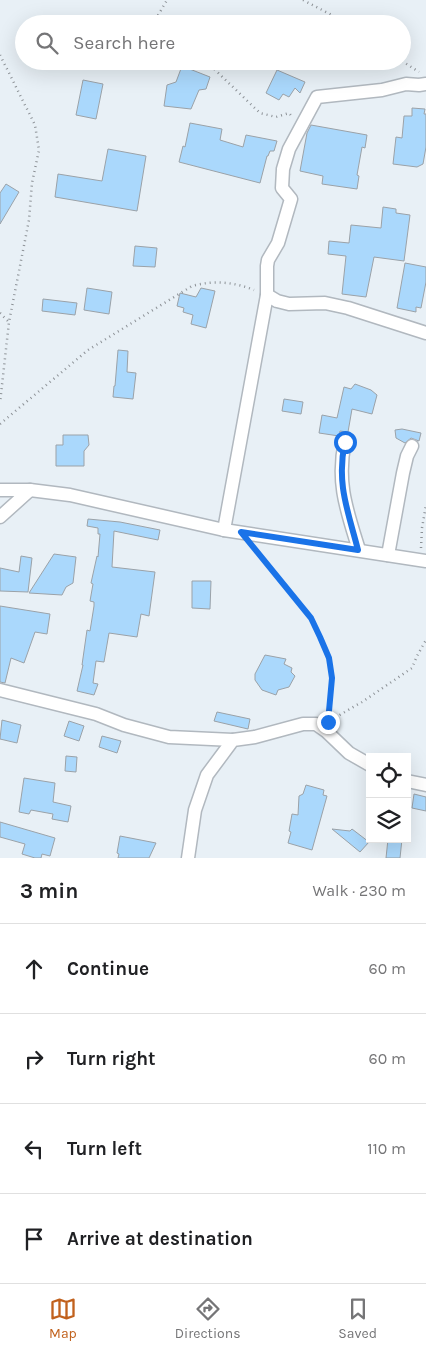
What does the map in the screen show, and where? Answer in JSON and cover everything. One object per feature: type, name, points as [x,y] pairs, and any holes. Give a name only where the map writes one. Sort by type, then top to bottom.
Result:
[{"type":"street","points":[[224,530],[268,295],[267,266],[280,239],[291,199],[282,188],[283,169],[288,149],[317,96],[382,90],[406,84],[426,84]]},
{"type":"street","points":[[268,295],[277,301],[289,304],[325,303],[348,308],[426,333]]},
{"type":"street","points":[[345,442],[340,474],[358,550]]},
{"type":"street","points":[[388,555],[403,473],[407,456],[412,446]]},
{"type":"street","points":[[0,490],[30,490],[70,495],[224,530],[423,560]]},
{"type":"street","points":[[0,517],[30,490]]},
{"type":"street","points":[[0,690],[96,714],[124,725],[169,737],[232,740],[255,737],[303,724],[316,724],[349,753],[366,763]]},
{"type":"street","points":[[188,858],[195,810],[207,775],[232,740]]},
{"type":"street","points":[[411,782],[426,785]]},
{"type":"path","points":[[158,15],[167,0]]},
{"type":"path","points":[[303,0],[332,15]]},
{"type":"path","points":[[0,55],[35,125],[39,150],[32,183],[28,229],[9,322],[0,403]]},
{"type":"path","points":[[411,67],[426,77]]},
{"type":"path","points":[[215,70],[260,112],[276,117],[289,113],[294,119]]},
{"type":"path","points":[[0,424],[88,350],[192,286],[209,282],[225,282],[241,285],[268,295]]},
{"type":"path","points":[[0,313],[9,322]]},
{"type":"path","points":[[423,560],[422,528],[426,505]]},
{"type":"path","points":[[241,532],[311,618],[320,637],[329,658],[332,678],[328,722],[362,702],[412,668],[426,640]]},
{"type":"building","points":[[180,70],[192,70],[210,77],[206,89],[199,90],[191,109],[164,106],[167,85],[176,82]]},
{"type":"building","points":[[277,70],[305,82],[300,93],[295,88],[289,97],[283,94],[279,100],[266,93]]},
{"type":"building","points":[[83,80],[103,84],[96,119],[76,115]]},
{"type":"building","points":[[412,108],[425,109],[424,114],[426,114],[426,147],[423,164],[417,167],[393,164],[396,137],[402,138],[404,116],[412,116]]},
{"type":"building","points":[[190,123],[222,129],[220,140],[243,147],[246,135],[277,141],[274,151],[270,151],[267,156],[260,183],[179,162],[183,146],[185,147]]},
{"type":"building","points":[[311,125],[367,135],[365,148],[362,147],[357,175],[359,176],[357,189],[322,184],[323,176],[300,171],[307,133]]},
{"type":"building","points":[[108,149],[146,156],[137,211],[55,197],[58,174],[102,181]]},
{"type":"building","points":[[6,184],[19,192],[0,224],[0,193]]},
{"type":"building","points":[[383,207],[396,209],[396,213],[410,215],[404,261],[374,257],[366,297],[342,294],[346,256],[328,254],[329,241],[349,243],[351,225],[381,228]]},
{"type":"building","points":[[135,246],[157,248],[155,267],[133,266]]},
{"type":"building","points":[[405,263],[426,267],[426,282],[421,308],[416,307],[416,312],[397,308]]},
{"type":"building","points":[[87,288],[112,292],[109,314],[84,310]]},
{"type":"building","points":[[201,288],[215,291],[206,328],[191,324],[193,315],[183,312],[184,308],[177,306],[180,293],[196,297]]},
{"type":"building","points":[[43,299],[77,303],[75,315],[42,311]]},
{"type":"building","points":[[118,350],[128,351],[127,372],[136,373],[133,399],[113,397]]},
{"type":"building","points":[[355,384],[371,390],[377,395],[372,414],[352,409],[348,432],[340,431],[339,436],[319,433],[322,415],[337,418],[344,387],[351,389]]},
{"type":"building","points":[[284,399],[303,402],[301,414],[282,411]]},
{"type":"building","points":[[402,429],[421,433],[419,441],[411,438],[405,443],[396,438],[395,430]]},
{"type":"building","points":[[63,435],[88,435],[89,445],[84,451],[84,466],[56,466],[56,445],[63,445]]},
{"type":"building","points":[[88,519],[120,522],[160,530],[158,540],[114,531],[112,567],[155,572],[149,616],[141,614],[137,637],[109,633],[104,662],[96,661],[93,683],[98,684],[94,695],[77,691],[83,665],[87,630],[90,631],[94,606],[94,602],[90,601],[93,584],[91,583],[98,557],[100,534],[98,534],[98,528],[87,526]]},
{"type":"building","points":[[54,554],[76,557],[73,583],[66,587],[62,595],[29,593]]},
{"type":"building","points":[[21,556],[32,558],[28,592],[0,591],[0,568],[19,572]]},
{"type":"building","points":[[192,581],[211,581],[210,609],[192,608]]},
{"type":"building","points":[[0,606],[50,614],[47,634],[35,632],[24,663],[11,658],[5,683],[0,682]]},
{"type":"building","points":[[265,655],[286,659],[284,664],[292,668],[291,672],[295,676],[289,687],[278,690],[276,695],[262,690],[255,680],[255,674]]},
{"type":"building","points":[[217,712],[250,719],[248,729],[214,721]]},
{"type":"building","points":[[2,720],[21,725],[17,743],[0,739]]},
{"type":"building","points":[[69,721],[84,726],[79,741],[64,736]]},
{"type":"building","points":[[102,736],[121,741],[117,753],[99,747]]},
{"type":"building","points":[[66,756],[77,757],[76,772],[65,771]]},
{"type":"building","points":[[24,778],[55,783],[53,802],[71,806],[68,822],[52,819],[53,814],[31,810],[29,814],[19,812]]},
{"type":"building","points":[[306,785],[324,790],[323,795],[327,796],[312,850],[288,843],[292,814],[298,815],[299,796],[303,794]]},
{"type":"building","points":[[414,794],[426,797],[426,811],[412,808]]},
{"type":"building","points":[[0,822],[55,838],[50,856],[42,854],[41,858],[35,858],[22,854],[25,844],[0,837]]},
{"type":"building","points":[[332,829],[350,831],[352,829],[366,840],[366,843],[368,843],[360,852]]},
{"type":"building","points":[[120,836],[156,843],[149,858],[118,858]]},
{"type":"building","points":[[388,843],[402,843],[400,858],[386,858]]},
{"type":"route","points":[[328,722],[332,698],[332,678],[329,658],[320,637],[311,618],[241,532],[358,550],[340,474],[345,442]]}]
